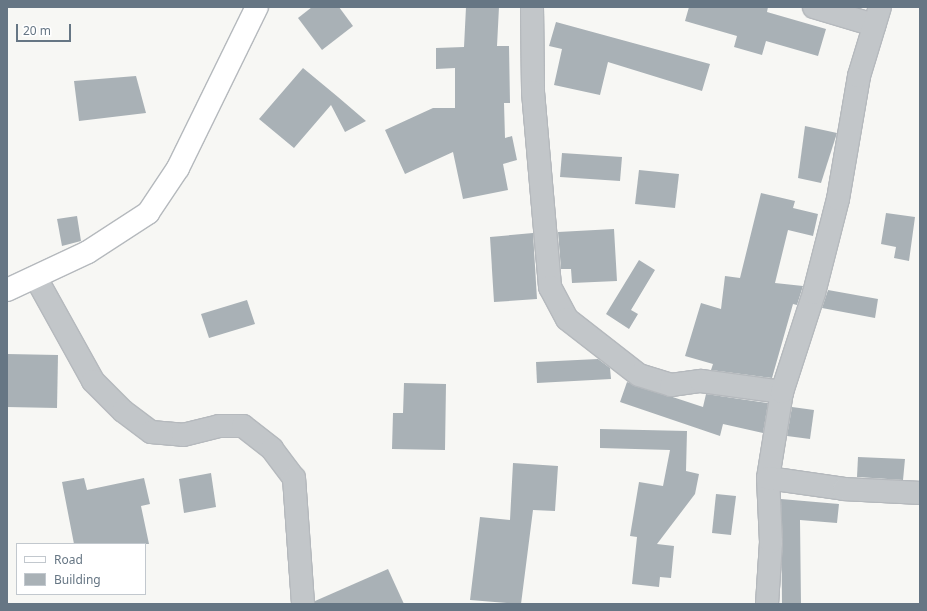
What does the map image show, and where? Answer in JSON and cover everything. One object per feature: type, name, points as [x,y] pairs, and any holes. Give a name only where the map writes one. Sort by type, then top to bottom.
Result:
[{"type":"main road","points":[[7,290],[36,278],[121,233],[148,213],[178,168],[257,7]]},
{"type":"street","points":[[532,7],[530,38],[547,265],[550,287],[567,319],[639,375],[671,384],[701,381],[782,392]]},
{"type":"street","points":[[767,604],[771,542],[768,478],[782,392],[814,293],[836,206],[859,76],[877,16],[814,7]]},
{"type":"street","points":[[36,278],[93,381],[123,411],[152,432],[183,435],[219,426],[243,426],[272,449],[294,478],[303,604]]},
{"type":"street","points":[[768,478],[844,489],[920,493]]},
{"type":"building","points":[[312,7],[339,7],[353,26],[322,50],[298,18]]},
{"type":"building","points":[[466,7],[499,7],[497,46],[509,46],[510,103],[504,103],[505,138],[512,136],[517,160],[503,164],[508,190],[463,199],[453,152],[405,174],[385,130],[433,108],[455,108],[455,68],[436,69],[436,48],[464,47]]},
{"type":"building","points":[[689,7],[768,7],[767,12],[826,29],[818,56],[766,41],[762,55],[734,47],[737,36],[685,21]]},
{"type":"building","points":[[556,22],[710,64],[702,91],[608,62],[600,95],[554,85],[562,49],[549,46]]},
{"type":"building","points":[[303,68],[366,121],[345,132],[331,105],[294,148],[259,119]]},
{"type":"building","points":[[136,76],[146,113],[79,121],[74,81]]},
{"type":"building","points":[[805,126],[837,133],[821,183],[798,178]]},
{"type":"building","points":[[562,153],[622,157],[620,181],[560,177]]},
{"type":"building","points":[[639,170],[679,174],[675,208],[635,204]]},
{"type":"building","points":[[761,193],[795,201],[793,208],[818,214],[813,236],[788,230],[775,283],[803,286],[797,305],[793,304],[772,378],[711,370],[713,364],[685,356],[701,303],[721,309],[725,276],[740,278]]},
{"type":"building","points":[[886,213],[915,217],[909,261],[894,258],[896,247],[881,244]]},
{"type":"building","points":[[77,216],[81,241],[62,246],[57,219]]},
{"type":"building","points":[[614,229],[617,281],[572,283],[571,269],[561,269],[558,232]]},
{"type":"building","points":[[533,233],[537,299],[494,302],[490,237]]},
{"type":"building","points":[[639,260],[655,270],[631,310],[638,314],[629,329],[606,314]]},
{"type":"building","points":[[828,290],[878,299],[875,318],[822,308]]},
{"type":"building","points":[[247,300],[255,324],[209,338],[201,314]]},
{"type":"building","points":[[7,354],[58,355],[57,408],[7,407]]},
{"type":"building","points":[[598,359],[610,368],[611,379],[537,383],[536,362]]},
{"type":"building","points":[[627,382],[703,407],[706,394],[768,403],[763,433],[723,424],[720,436],[620,402]]},
{"type":"building","points":[[404,383],[446,384],[445,450],[392,449],[393,413],[403,413]]},
{"type":"building","points":[[792,407],[814,410],[810,439],[787,436]]},
{"type":"building","points":[[600,429],[687,431],[686,471],[699,474],[695,494],[657,544],[674,546],[671,578],[660,577],[659,587],[632,584],[637,537],[630,536],[639,482],[663,486],[670,450],[600,448]]},
{"type":"building","points":[[858,457],[905,459],[903,480],[857,477]]},
{"type":"building","points":[[513,463],[558,466],[555,511],[533,510],[521,604],[470,600],[480,517],[510,520]]},
{"type":"building","points":[[211,473],[216,507],[184,513],[179,479]]},
{"type":"building","points":[[84,478],[87,490],[144,478],[150,504],[141,506],[149,544],[74,543],[62,482]]},
{"type":"building","points":[[716,494],[736,496],[731,535],[712,533]]},
{"type":"building","points":[[781,499],[839,504],[837,523],[800,520],[801,604],[782,604]]},
{"type":"building","points":[[388,569],[404,604],[315,604],[315,601]]}]
